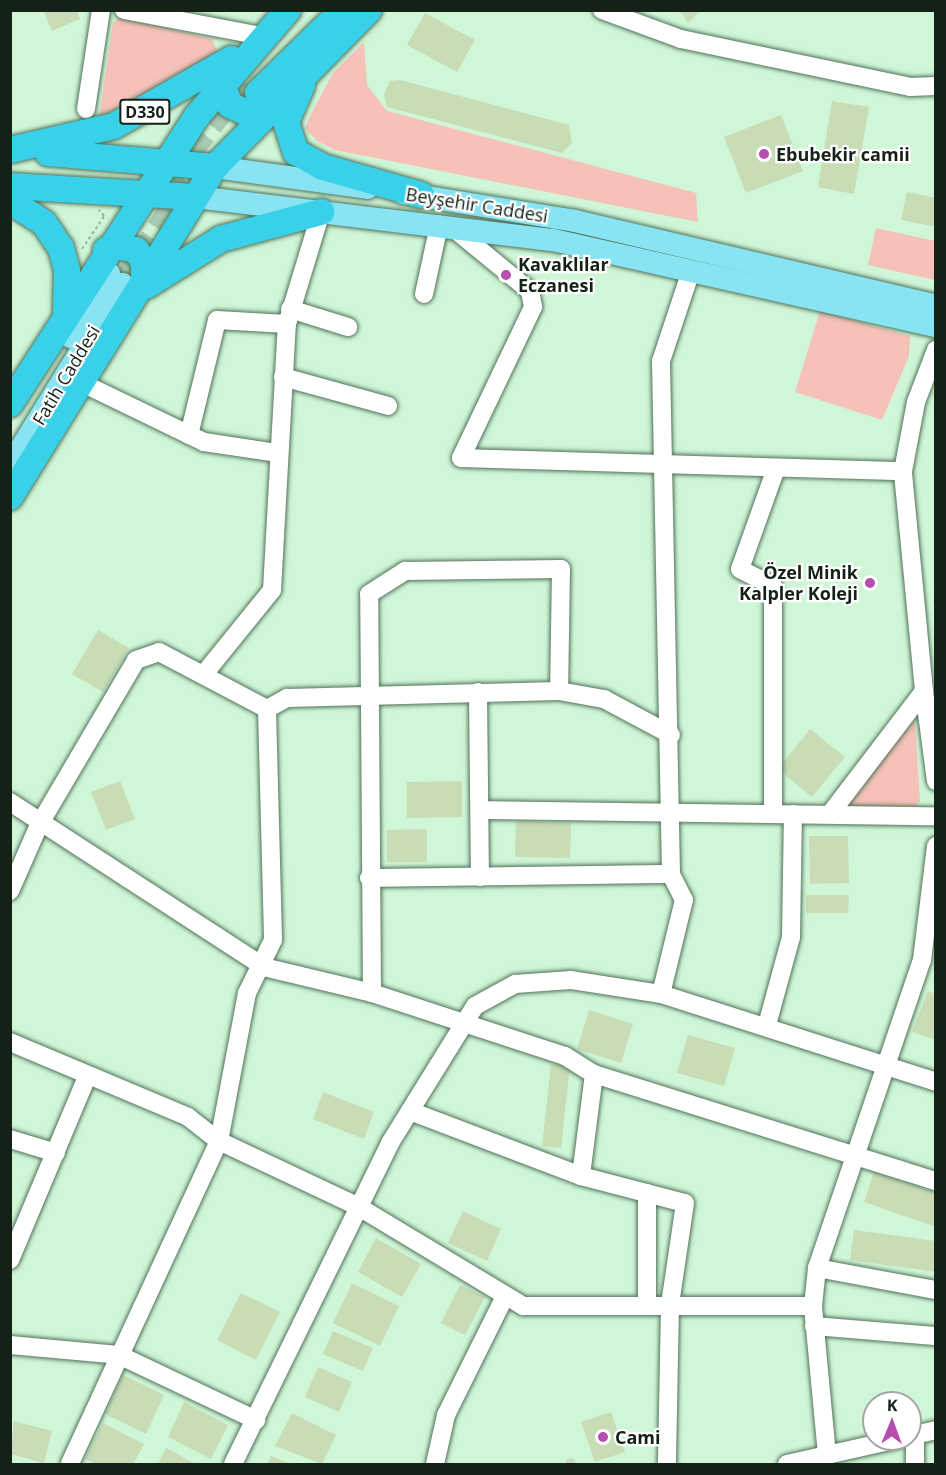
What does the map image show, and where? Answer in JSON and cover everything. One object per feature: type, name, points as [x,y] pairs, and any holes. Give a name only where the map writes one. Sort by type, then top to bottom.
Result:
[{"type":"highway","name":"D330","points":[[10,151],[91,134],[141,114],[262,36],[288,10]]},
{"type":"highway","points":[[250,89],[318,10]]},
{"type":"highway","points":[[10,497],[80,382],[123,277],[143,193],[166,159],[343,10]]},
{"type":"highway","points":[[369,10],[336,43],[290,105],[289,144],[322,167],[421,195]]},
{"type":"highway","points":[[123,277],[196,197],[215,167],[250,89],[262,36]]},
{"type":"highway","points":[[250,89],[336,43]]},
{"type":"highway","name":"Beyşehir Caddesi","points":[[10,151],[166,159],[215,167]]},
{"type":"highway","points":[[69,188],[92,176],[91,162],[76,154]]},
{"type":"highway","name":"Beyşehir Caddesi","points":[[10,186],[196,197]]},
{"type":"highway","points":[[10,201],[44,223],[61,248],[67,270],[65,312]]},
{"type":"highway","points":[[10,404],[65,312],[123,277],[221,239],[321,212]]},
{"type":"main road","name":"Beyşehir Caddesi","points":[[215,167],[281,178],[421,195],[574,221],[936,306]]},
{"type":"main road","points":[[276,207],[269,188],[281,178]]},
{"type":"main road","name":"Beyşehir Caddesi","points":[[196,197],[553,240],[936,326]]},
{"type":"main road","name":"Fatih Caddesi","points":[[10,438],[123,277]]},
{"type":"main road","name":"Fatih Caddesi","points":[[10,466],[123,277]]},
{"type":"street","points":[[86,109],[101,10]]},
{"type":"street","points":[[124,10],[262,36]]},
{"type":"street","points":[[613,13],[681,39],[909,87],[935,84]]},
{"type":"street","points":[[204,674],[272,590],[278,453],[288,316],[321,212]]},
{"type":"street","points":[[424,294],[446,226],[530,291],[533,307],[461,458],[775,471],[903,471]]},
{"type":"street","points":[[661,994],[684,900],[671,874],[667,467],[661,362],[691,271]]},
{"type":"street","points":[[189,435],[218,321],[288,316],[348,327]]},
{"type":"street","points":[[936,350],[916,402],[903,471],[924,691],[936,781]]},
{"type":"street","points":[[283,377],[388,406]]},
{"type":"street","points":[[80,382],[204,442],[278,453]]},
{"type":"street","points":[[772,814],[773,586],[740,569],[775,471]]},
{"type":"street","points":[[372,993],[369,878],[373,699],[369,594],[405,571],[561,569],[559,691]]},
{"type":"street","points":[[10,891],[39,825],[136,660],[159,652],[204,674],[267,710]]},
{"type":"street","points":[[267,710],[287,698],[373,699],[478,692],[559,691],[604,699],[671,735]]},
{"type":"street","points":[[830,814],[924,691]]},
{"type":"street","points":[[478,692],[480,877]]},
{"type":"street","points":[[70,1464],[219,1141],[247,993],[264,967],[273,940],[267,710]]},
{"type":"street","points":[[10,802],[39,825],[264,967],[372,993],[462,1026],[565,1056],[594,1074],[855,1152],[936,1181]]},
{"type":"street","points":[[480,810],[936,816]]},
{"type":"street","points":[[767,1025],[791,937],[793,814]]},
{"type":"street","points":[[827,1455],[814,1326],[813,1306],[817,1268],[922,960],[936,846]]},
{"type":"street","points":[[369,878],[671,874]]},
{"type":"street","points":[[233,1464],[359,1207],[410,1111],[475,1006],[515,984],[571,980],[661,994],[767,1025],[936,1082]]},
{"type":"street","points":[[10,1042],[87,1077],[188,1117],[219,1141],[359,1207],[504,1298],[523,1306],[813,1306]]},
{"type":"street","points":[[581,1176],[594,1074]]},
{"type":"street","points":[[10,1260],[87,1077]]},
{"type":"street","points":[[410,1111],[581,1176],[685,1203],[670,1305],[667,1464]]},
{"type":"street","points":[[10,1139],[56,1153]]},
{"type":"street","points":[[647,1193],[647,1305]]},
{"type":"street","points":[[817,1268],[936,1290]]},
{"type":"street","points":[[435,1464],[446,1415],[504,1298]]},
{"type":"street","points":[[814,1326],[936,1336]]},
{"type":"street","points":[[10,1346],[119,1355],[256,1420]]},
{"type":"street","points":[[788,1464],[862,1447]]},
{"type":"shaded area","points":[[120,17],[212,39],[218,53],[99,118],[113,23]]},
{"type":"shaded area","points":[[364,42],[367,85],[387,111],[696,193],[698,222],[335,150],[317,141],[305,128],[312,112],[333,73]]},
{"type":"shaded area","points":[[876,228],[935,241],[935,280],[868,265]]},
{"type":"shaded area","points":[[820,311],[910,336],[909,356],[882,420],[795,392]]},
{"type":"shaded area","points":[[909,718],[915,724],[920,801],[913,810],[849,808],[846,799]]},
{"type":"building","points":[[43,10],[77,10],[80,19],[52,31]]},
{"type":"building","points":[[679,10],[701,10],[688,23]]},
{"type":"building","points":[[425,13],[475,40],[457,72],[407,45]]},
{"type":"building","points":[[400,80],[569,125],[572,143],[562,153],[387,107],[384,94],[390,81]]},
{"type":"building","points":[[832,101],[869,107],[854,194],[818,187]]},
{"type":"building","name":"Ebubekir camii","points":[[781,115],[803,171],[746,193],[724,137]]},
{"type":"building","points":[[907,192],[936,198],[936,227],[901,220]]},
{"type":"building","points":[[98,630],[129,648],[103,692],[72,674]]},
{"type":"building","points":[[810,729],[845,757],[812,797],[778,769]]},
{"type":"building","points":[[120,781],[135,819],[106,830],[91,792]]},
{"type":"building","points":[[462,781],[462,817],[407,818],[407,782]]},
{"type":"building","points":[[516,821],[571,823],[570,858],[515,857]]},
{"type":"building","points":[[427,829],[427,862],[387,862],[387,830]]},
{"type":"building","points":[[809,836],[848,836],[849,883],[810,884]]},
{"type":"building","points":[[806,895],[849,895],[848,913],[806,913]]},
{"type":"building","points":[[928,991],[936,994],[936,1040],[912,1032]]},
{"type":"building","points":[[589,1010],[633,1024],[621,1063],[577,1049]]},
{"type":"building","points":[[688,1035],[735,1048],[724,1086],[677,1073]]},
{"type":"building","points":[[551,1064],[570,1066],[561,1148],[542,1146]]},
{"type":"building","points":[[323,1092],[374,1112],[364,1139],[313,1119]]},
{"type":"building","points":[[874,1172],[936,1193],[936,1227],[864,1202]]},
{"type":"building","points":[[463,1211],[501,1229],[487,1261],[448,1243]]},
{"type":"building","points":[[854,1230],[936,1241],[936,1272],[850,1260]]},
{"type":"building","points":[[376,1238],[421,1264],[402,1297],[358,1272]]},
{"type":"building","points":[[352,1283],[399,1306],[380,1346],[333,1323]]},
{"type":"building","points":[[460,1285],[485,1297],[465,1335],[441,1323]]},
{"type":"building","points":[[241,1293],[280,1312],[256,1360],[217,1340]]},
{"type":"building","points":[[333,1331],[373,1348],[363,1371],[323,1354]]},
{"type":"building","points":[[318,1367],[352,1382],[339,1412],[305,1397]]},
{"type":"building","points":[[123,1375],[164,1395],[146,1434],[105,1414]]},
{"type":"building","points":[[184,1402],[228,1425],[211,1459],[168,1437]]},
{"type":"building","name":"Cami","points":[[611,1412],[625,1452],[595,1462],[581,1422]]},
{"type":"building","points":[[292,1413],[336,1435],[322,1464],[275,1446]]},
{"type":"building","points":[[14,1421],[52,1431],[44,1463],[10,1454]]},
{"type":"building","points":[[103,1423],[144,1444],[133,1464],[95,1464],[85,1459]]},
{"type":"building","points":[[166,1448],[196,1464],[158,1464]]},
{"type":"building","points":[[271,1456],[290,1464],[267,1464]]},
{"type":"building","points":[[570,1458],[574,1462],[570,1466],[566,1462]]},
{"type":"tunnel","points":[[171,178],[246,82]]},
{"type":"tunnel","points":[[122,284],[187,182]]},
{"type":"place","name":"Ebubekir camii","points":[[764,154]]},
{"type":"place","name":"Kavaklılar Eczanesi","points":[[506,275]]},
{"type":"place","name":"Özel Minik Kalpler Koleji","points":[[870,583]]},
{"type":"place","name":"Cami","points":[[603,1437]]}]
